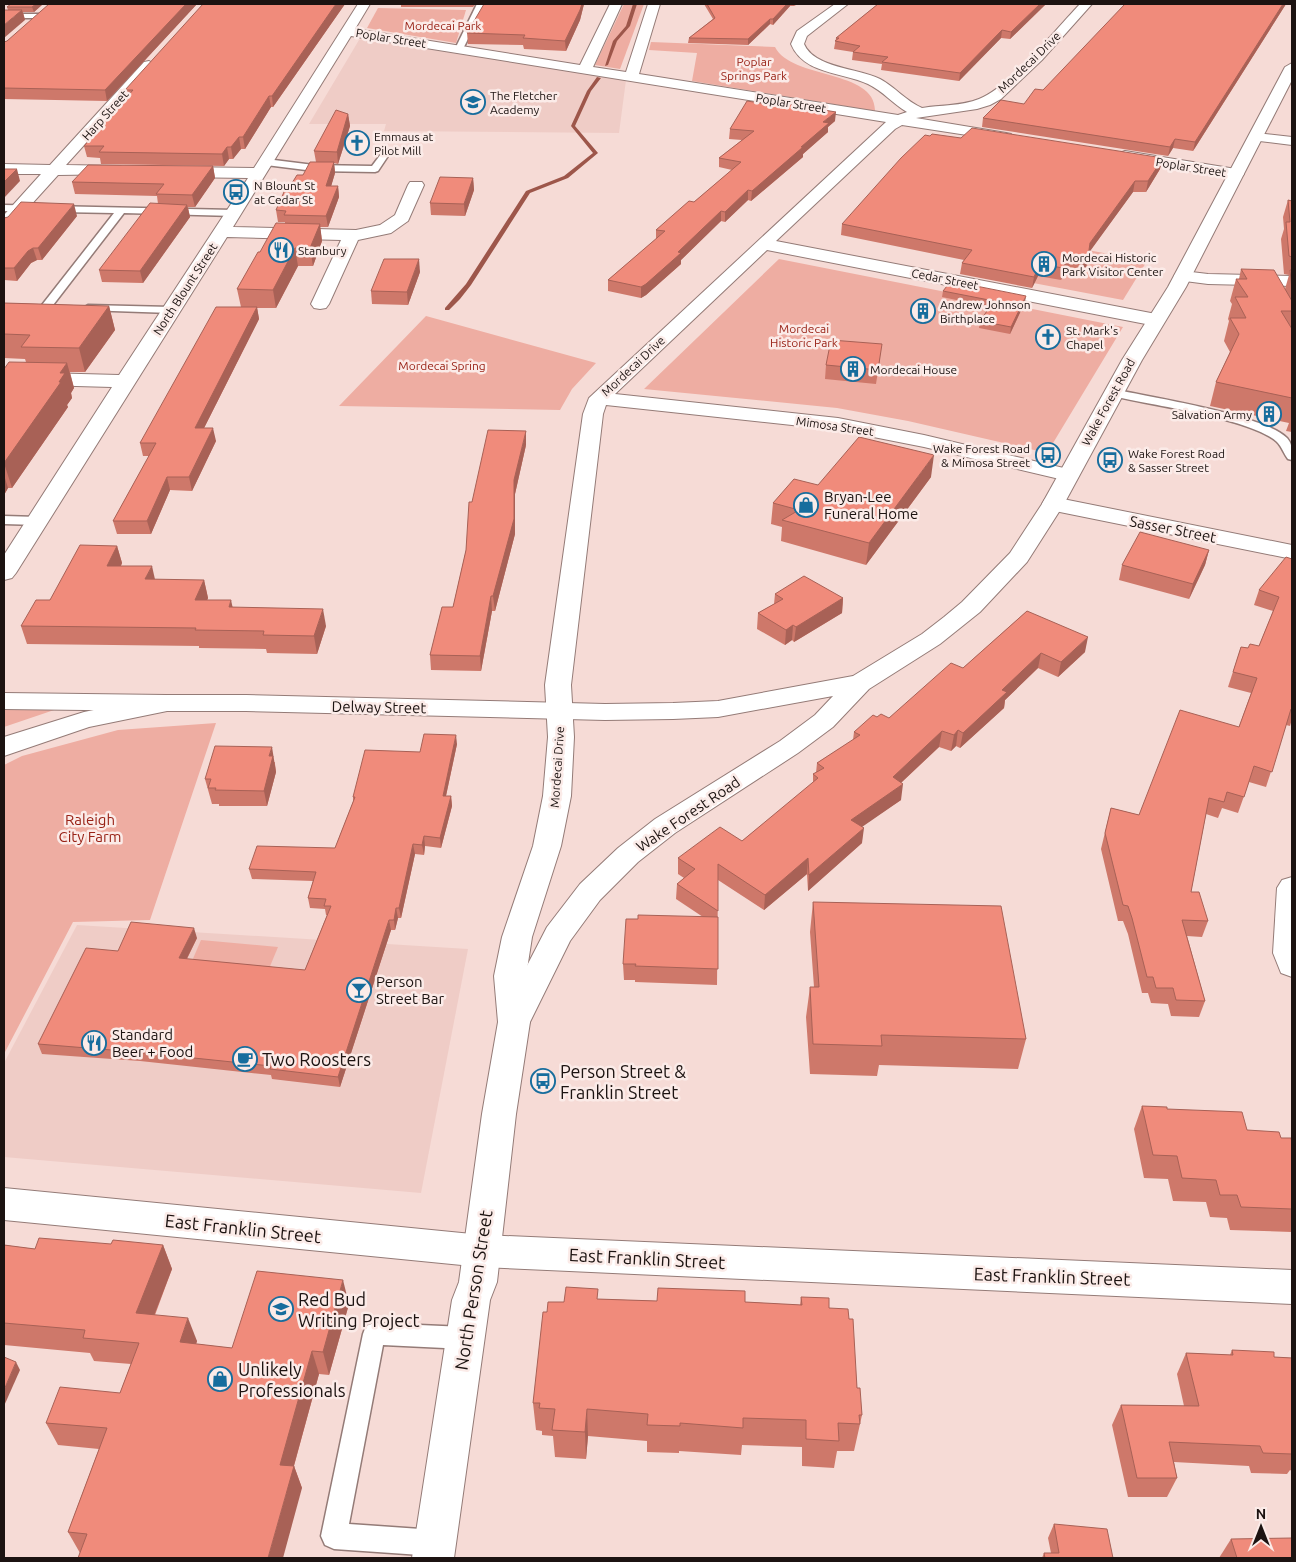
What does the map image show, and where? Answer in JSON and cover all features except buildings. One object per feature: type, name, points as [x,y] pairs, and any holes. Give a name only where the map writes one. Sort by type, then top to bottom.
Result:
[{"type":"street","name":"North Blount Street","points":[[4,573],[125,381],[263,168],[364,4]]},
{"type":"street","points":[[585,69],[616,4]]},
{"type":"street","points":[[632,76],[654,4]]},
{"type":"street","points":[[842,4],[801,34],[797,40],[797,48],[802,55],[871,80],[882,86],[908,108],[920,112]]},
{"type":"street","name":"Mordecai Drive","points":[[514,1022],[510,976],[516,936],[547,846],[557,796],[561,737],[558,685],[593,414],[599,398],[890,126],[899,120],[920,112],[962,107],[988,101],[1015,78],[1086,4]]},
{"type":"street","name":"Poplar Street","points":[[346,31],[1024,140]]},
{"type":"street","name":"Harp Street","points":[[4,225],[11,208],[55,170],[158,55]]},
{"type":"street","name":"Wake Forest Road","points":[[514,1022],[558,935],[590,892],[628,855],[665,826],[803,737],[824,721],[860,683],[931,639],[971,607],[1019,557],[1053,504],[1113,393],[1183,276],[1200,240],[1292,67]]},
{"type":"street","points":[[1256,137],[1292,141]]},
{"type":"street","name":"Poplar Street","points":[[1108,154],[1236,174]]},
{"type":"street","points":[[163,172],[263,168]]},
{"type":"street","points":[[4,169],[134,171]]},
{"type":"street","points":[[222,232],[352,235],[385,230],[402,218],[416,185]]},
{"type":"street","points":[[320,304],[352,235]]},
{"type":"street","name":"Cedar Street","points":[[764,244],[1156,320]]},
{"type":"street","points":[[1183,276],[1208,279],[1292,281]]},
{"type":"street","points":[[4,378],[125,381]]},
{"type":"street","name":"Mimosa Street","points":[[599,398],[838,424],[924,441],[1068,475]]},
{"type":"street","name":"Sasser Street","points":[[1053,504],[1292,552]]},
{"type":"street","name":"Wake Forest Road","points":[[560,710],[605,712],[718,709],[860,683]]},
{"type":"street","points":[[4,701],[167,703]]},
{"type":"street","name":"Delway Street","points":[[167,703],[199,702],[560,710]]},
{"type":"street","points":[[4,747],[84,720],[167,703]]},
{"type":"street","points":[[1292,888],[1288,953],[1292,965]]},
{"type":"street","name":"North Person Street","points":[[434,1551],[470,1300],[478,1282],[499,1114],[514,1022]]},
{"type":"street","name":"East Franklin Street","points":[[4,1204],[482,1251],[1292,1286]]},
{"type":"lane","points":[[459,49],[481,4]]},
{"type":"lane","points":[[4,18],[36,18]]},
{"type":"lane","points":[[263,168],[375,169],[384,156]]},
{"type":"lane","points":[[11,208],[234,213]]},
{"type":"lane","points":[[122,210],[42,307],[171,310]]},
{"type":"lane","points":[[1113,393],[1263,428],[1281,440],[1292,456]]},
{"type":"lane","points":[[4,520],[38,521]]},
{"type":"lane","points":[[434,1551],[334,1536],[374,1334],[465,1338]]},
{"type":"shaded area","name":"The Fletcher Academy","points":[[359,40],[626,80],[619,133],[384,131],[386,124],[309,124]]},
{"type":"shaded area","points":[[77,925],[468,949],[421,1193],[4,1157],[4,1063]]},
{"type":"green space","points":[[624,4],[644,4],[620,69],[595,65]]},
{"type":"green space","name":"Mordecai Park","points":[[378,8],[466,10],[456,43],[367,28]]},
{"type":"green space","name":"Poplar Springs Park","points":[[651,42],[775,47],[784,58],[798,65],[848,81],[862,88],[872,98],[875,111],[692,81],[697,53],[649,50]]},
{"type":"green space","points":[[995,233],[1147,261],[1123,300],[965,270]]},
{"type":"green space","name":"Mordecai Historic Park","points":[[779,259],[1123,327],[1047,453],[908,421],[837,408],[644,389]]},
{"type":"green space","name":"Mordecai Spring","points":[[426,316],[596,363],[572,389],[560,410],[339,406]]},
{"type":"green space","points":[[4,704],[60,706],[60,708],[4,727]]},
{"type":"green space","name":"Raleigh City Farm","points":[[216,723],[150,920],[73,922],[4,1054],[4,765],[22,756],[118,730]]},
{"type":"green space","points":[[201,940],[278,947],[266,976],[189,968]]},
{"type":"waterway","points":[[606,65],[615,41],[628,26],[635,4]]},
{"type":"waterway","points":[[447,309],[468,285],[528,192],[566,177],[596,153],[573,126],[589,91],[599,78]]},
{"type":"place","name":"The Fletcher Academy","points":[[473,102]]},
{"type":"place","name":"Emmaus at Pilot Mill","points":[[357,143]]},
{"type":"place","name":"N Blount St at Cedar St","points":[[236,192]]},
{"type":"place","name":"Stanbury","points":[[281,250]]},
{"type":"place","name":"Mordecai Historic Park Visitor Center","points":[[1044,264]]},
{"type":"place","name":"Andrew Johnson Birthplace","points":[[923,311]]},
{"type":"place","name":"St. Mark's Chapel","points":[[1048,337]]},
{"type":"place","name":"Mordecai House","points":[[853,369]]},
{"type":"place","name":"Salvation Army","points":[[1269,414]]},
{"type":"place","name":"Wake Forest Road & Mimosa Street","points":[[1048,455]]},
{"type":"place","name":"Wake Forest Road & Sasser Street","points":[[1110,460]]},
{"type":"place","name":"Bryan-Lee Funeral Home","points":[[806,505]]},
{"type":"place","name":"Person Street Bar","points":[[359,990]]},
{"type":"place","name":"Standard Beer + Food","points":[[94,1043]]},
{"type":"place","name":"Two Roosters","points":[[245,1059]]},
{"type":"place","name":"Person Street & Franklin Street","points":[[543,1081]]},
{"type":"place","name":"Red Bud Writing Project","points":[[281,1309]]},
{"type":"place","name":"Unlikely Professionals","points":[[220,1379]]}]
